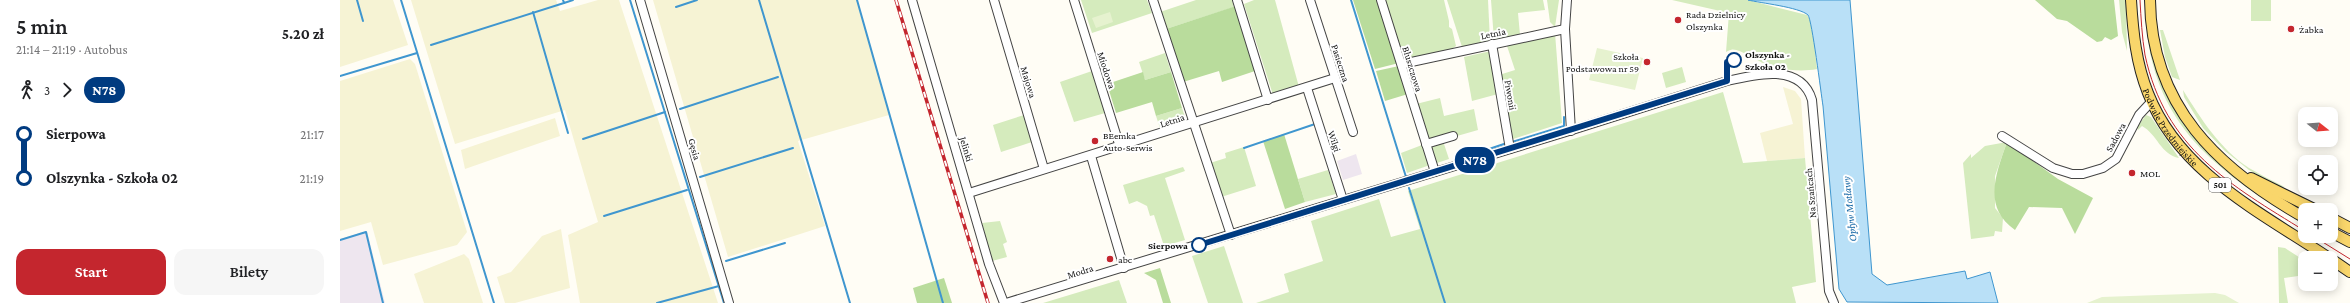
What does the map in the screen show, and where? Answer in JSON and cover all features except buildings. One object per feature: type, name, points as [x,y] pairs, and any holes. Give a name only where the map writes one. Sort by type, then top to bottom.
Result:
[{"type":"main road","name":"Podwale Przedmiejskie","points":[[2132,0],[2137,57],[2152,101],[2170,134],[2204,172],[2222,187],[2318,251]]},
{"type":"main road","name":"Podwale Przedmiejskie","points":[[2150,0],[2156,52],[2161,71],[2177,106],[2204,143],[2238,173],[2298,213]]},
{"type":"main road","points":[[2238,173],[2266,184],[2303,203]]},
{"type":"main road","points":[[2338,222],[2350,228]]},
{"type":"main road","points":[[2338,236],[2350,242]]},
{"type":"main road","name":"Podwale Przedmiejskie","points":[[2338,264],[2350,272]]},
{"type":"street","name":"Gęsia","points":[[640,0],[730,303]]},
{"type":"street","name":"Jelinki","points":[[912,0],[969,193],[988,264],[1005,303]]},
{"type":"street","name":"Majowa","points":[[994,0],[1044,170]]},
{"type":"street","name":"Miodowa","points":[[1074,0],[1120,146]]},
{"type":"street","points":[[1153,0],[1231,235]]},
{"type":"street","points":[[1237,0],[1268,100]]},
{"type":"street","name":"Pasieczna","points":[[1310,0],[1353,132]]},
{"type":"street","name":"Bluszczowa","points":[[1381,0],[1435,172]]},
{"type":"street","points":[[1567,0],[1565,29],[1571,131]]},
{"type":"street","name":"Letnia","points":[[1402,64],[1565,29]]},
{"type":"street","name":"Piwonii","points":[[1492,44],[1510,149]]},
{"type":"street","name":"Modra","points":[[1005,303],[1124,268],[1751,75],[1783,74],[1803,82]]},
{"type":"street","name":"Letnia","points":[[969,193],[1193,124],[1335,78]]},
{"type":"street","name":"Na Szańcach","points":[[1803,82],[1812,100],[1829,291],[1834,303]]},
{"type":"street","name":"Wilgi","points":[[1307,88],[1343,200]]},
{"type":"street","name":"Sadowa","points":[[2002,136],[2053,168],[2072,174],[2083,174],[2103,168],[2116,159],[2139,115],[2152,101]]},
{"type":"street","points":[[1426,144],[1453,136]]},
{"type":"street","points":[[1091,156],[1124,268]]},
{"type":"shaded area","points":[[340,0],[393,0],[408,45],[340,67]]},
{"type":"shaded area","points":[[411,0],[556,0],[560,11],[598,0],[619,0],[718,303],[580,303],[568,235],[598,222],[565,110],[455,144]]},
{"type":"shaded area","points":[[653,0],[857,0],[889,115],[798,141],[825,226],[728,257]]},
{"type":"shaded area","points":[[410,59],[415,64],[467,232],[457,245],[383,265],[371,222],[340,231],[340,81]]},
{"type":"shaded area","points":[[1783,87],[1795,91],[1801,99],[1805,158],[1767,161],[1760,133],[1793,124]]},
{"type":"shaded area","points":[[555,118],[560,136],[465,169],[461,150]]},
{"type":"shaded area","points":[[1356,154],[1362,174],[1343,180],[1337,161]]},
{"type":"shaded area","points":[[561,229],[570,288],[515,303],[505,303],[497,277],[511,272],[542,236]]},
{"type":"shaded area","points":[[367,231],[385,303],[340,303],[340,239]]},
{"type":"shaded area","points":[[464,254],[469,259],[483,303],[424,303],[414,274]]},
{"type":"green space","points":[[1081,0],[1147,0],[1152,13],[1092,33]]},
{"type":"green space","points":[[1196,0],[1232,0],[1234,7],[1166,29],[1160,12]]},
{"type":"green space","points":[[1254,0],[1275,0],[1299,87],[1273,95],[1244,4]]},
{"type":"green space","points":[[1353,0],[1379,0],[1399,63],[1375,69]]},
{"type":"green space","points":[[1384,0],[1444,0],[1449,27],[1452,29],[1456,46],[1450,50],[1405,59],[1402,57]]},
{"type":"green space","points":[[1447,0],[1488,0],[1490,41],[1462,47]]},
{"type":"green space","points":[[1491,0],[1543,0],[1545,10],[1518,13],[1520,35],[1494,40]]},
{"type":"green space","points":[[1547,0],[1559,0],[1555,27],[1550,22]]},
{"type":"green space","points":[[1672,0],[1748,0],[1807,15],[1812,23],[1817,69],[1792,70],[1779,68],[1767,65],[1738,51],[1730,50],[1726,52],[1729,13]]},
{"type":"green space","points":[[2035,0],[2114,0],[2118,36],[2111,40],[2105,37],[2102,41],[2097,42],[2067,21],[2057,19]]},
{"type":"green space","points":[[2119,0],[2126,0],[2127,51],[2122,32]]},
{"type":"green space","points":[[2145,0],[2147,0],[2168,95],[2185,124],[2217,160],[2279,208],[2298,221],[2255,193],[2232,176],[2210,158],[2191,138],[2175,115],[2162,90],[2150,53]]},
{"type":"green space","points":[[2251,0],[2271,0],[2271,21],[2251,21]]},
{"type":"green space","points":[[1236,6],[1255,71],[1222,82],[1219,71],[1183,82],[1166,29]]},
{"type":"green space","points":[[1110,12],[1113,22],[1096,28],[1092,18]]},
{"type":"green space","points":[[2160,30],[2163,30],[2180,80],[2172,77],[2165,57]]},
{"type":"green space","points":[[1555,33],[1562,123],[1510,140],[1499,75],[1515,70],[1506,43]]},
{"type":"green space","points":[[1597,48],[1643,58],[1635,90],[1589,80]]},
{"type":"green space","points":[[1491,51],[1498,94],[1472,101],[1464,57]]},
{"type":"green space","points":[[1165,53],[1171,72],[1145,80],[1139,62]]},
{"type":"green space","points":[[1399,66],[1408,94],[1385,101],[1376,71]]},
{"type":"green space","points":[[1682,67],[1686,82],[1666,88],[1662,73]]},
{"type":"green space","points":[[1092,71],[1105,113],[1074,122],[1060,82]]},
{"type":"green space","points":[[1143,72],[1145,80],[1171,72],[1182,108],[1156,116],[1152,102],[1116,113],[1107,84]]},
{"type":"green space","points":[[2183,90],[2212,133],[2229,152],[2249,168],[2285,187],[2278,186],[2249,170],[2225,151],[2203,128],[2184,97]]},
{"type":"green space","points":[[1723,92],[1743,163],[1805,158],[1816,282],[1792,287],[1796,303],[1256,303],[1289,292],[1284,274],[1323,261],[1311,221],[1379,199],[1391,237],[1420,229],[1408,191]]},
{"type":"green space","points":[[1440,98],[1444,116],[1474,109],[1478,130],[1457,136],[1456,133],[1427,143],[1416,104]]},
{"type":"green space","points":[[1182,108],[1185,117],[1184,122],[1161,131],[1156,116]]},
{"type":"green space","points":[[1024,115],[1032,142],[1001,152],[993,125]]},
{"type":"green space","points":[[2146,115],[2151,117],[2179,158],[2163,149],[2152,134],[2142,126],[2138,130],[2137,127]]},
{"type":"green space","points":[[1284,134],[1305,202],[1285,209],[1263,141]]},
{"type":"green space","points":[[1443,141],[1449,159],[1434,164],[1431,145]]},
{"type":"green space","points":[[2007,142],[1995,176],[1995,208],[2003,218],[2002,232],[1995,231],[1994,236],[1971,239],[1963,163],[1971,154],[1971,158],[1985,146]]},
{"type":"green space","points":[[2007,142],[2058,179],[2093,198],[2075,234],[2062,208],[2029,207],[2015,230],[2005,221],[1998,211],[1994,189],[1999,166]]},
{"type":"green space","points":[[1422,145],[1430,165],[1407,173],[1401,153]]},
{"type":"green space","points":[[1244,147],[1256,186],[1221,197],[1210,163],[1226,158],[1225,153]]},
{"type":"green space","points":[[1183,167],[1185,171],[1165,178],[1185,240],[1164,246],[1154,215],[1150,216],[1147,206],[1137,201],[1129,204],[1123,185]]},
{"type":"green space","points":[[1328,170],[1336,194],[1305,202],[1298,179]]},
{"type":"green space","points":[[1000,221],[1007,242],[1003,244],[1007,257],[992,261],[982,223]]},
{"type":"green space","points":[[1224,246],[1243,303],[1208,303],[1192,256]]},
{"type":"green space","points":[[2278,247],[2285,248],[2298,256],[2298,276],[2284,278],[2288,303],[2279,303]]},
{"type":"green space","points":[[1160,268],[1171,303],[1163,303],[1156,280],[1144,273]]},
{"type":"green space","points":[[944,278],[952,303],[917,303],[913,288]]},
{"type":"green space","points":[[1119,280],[1127,303],[1043,303]]},
{"type":"green space","points":[[2215,293],[2225,295],[2239,303],[2087,303],[2102,297]]},
{"type":"water","name":"Opływ Motławy","points":[[1748,0],[1850,0],[1872,274],[1887,285],[1965,271],[1967,279],[1990,272],[1998,303],[1847,302],[1839,289],[1823,106],[1810,20],[1808,15],[1797,10]]},
{"type":"waterway","points":[[357,0],[363,21]]},
{"type":"waterway","points":[[401,0],[494,303]]},
{"type":"waterway","points":[[563,0],[564,3],[573,0]]},
{"type":"waterway","points":[[630,0],[724,303]]},
{"type":"waterway","points":[[676,7],[697,0]]},
{"type":"waterway","points":[[759,0],[850,303]]},
{"type":"waterway","points":[[857,0],[943,303]]},
{"type":"waterway","points":[[1351,0],[1406,177]]},
{"type":"waterway","points":[[431,45],[564,3]]},
{"type":"waterway","points":[[533,12],[568,133]]},
{"type":"waterway","points":[[340,76],[417,53]]},
{"type":"waterway","points":[[680,109],[778,77]]},
{"type":"waterway","points":[[583,139],[665,112]]},
{"type":"waterway","points":[[1512,142],[1564,126],[1564,117]]},
{"type":"waterway","points":[[1244,148],[1315,124]]},
{"type":"waterway","points":[[1483,151],[1504,144]]},
{"type":"waterway","points":[[700,177],[793,148]]},
{"type":"waterway","points":[[1409,188],[1445,303]]},
{"type":"waterway","points":[[604,216],[687,190]]},
{"type":"waterway","points":[[340,240],[366,232],[383,303]]},
{"type":"waterway","points":[[726,261],[785,243]]},
{"type":"waterway","points":[[657,303],[719,286]]},
{"type":"tram line","points":[[2140,0],[2145,55],[2155,87],[2168,115],[2185,139],[2204,161],[2251,197],[2298,227]]},
{"type":"tram line","points":[[2324,243],[2350,259]]},
{"type":"railway","points":[[896,0],[988,303]]},
{"type":"bus line","name":"N78","points":[[1199,245],[1571,131],[1727,81],[1727,62],[1734,60]]},
{"type":"place","name":"Rada Dzielnicy Olszynka","points":[[1678,20]]},
{"type":"place","name":"Żabka","points":[[2291,29]]},
{"type":"place","name":"Olszynka - Szkoła 02","points":[[1734,60]]},
{"type":"place","name":"Szkoła Podstawowa nr 59","points":[[1647,62]]},
{"type":"place","name":"BEemka Auto-Serwis","points":[[1095,141]]},
{"type":"place","name":"MOL","points":[[2132,173]]},
{"type":"place","name":"Sierpowa","points":[[1199,245]]},
{"type":"place","name":"abc","points":[[1110,259]]}]
